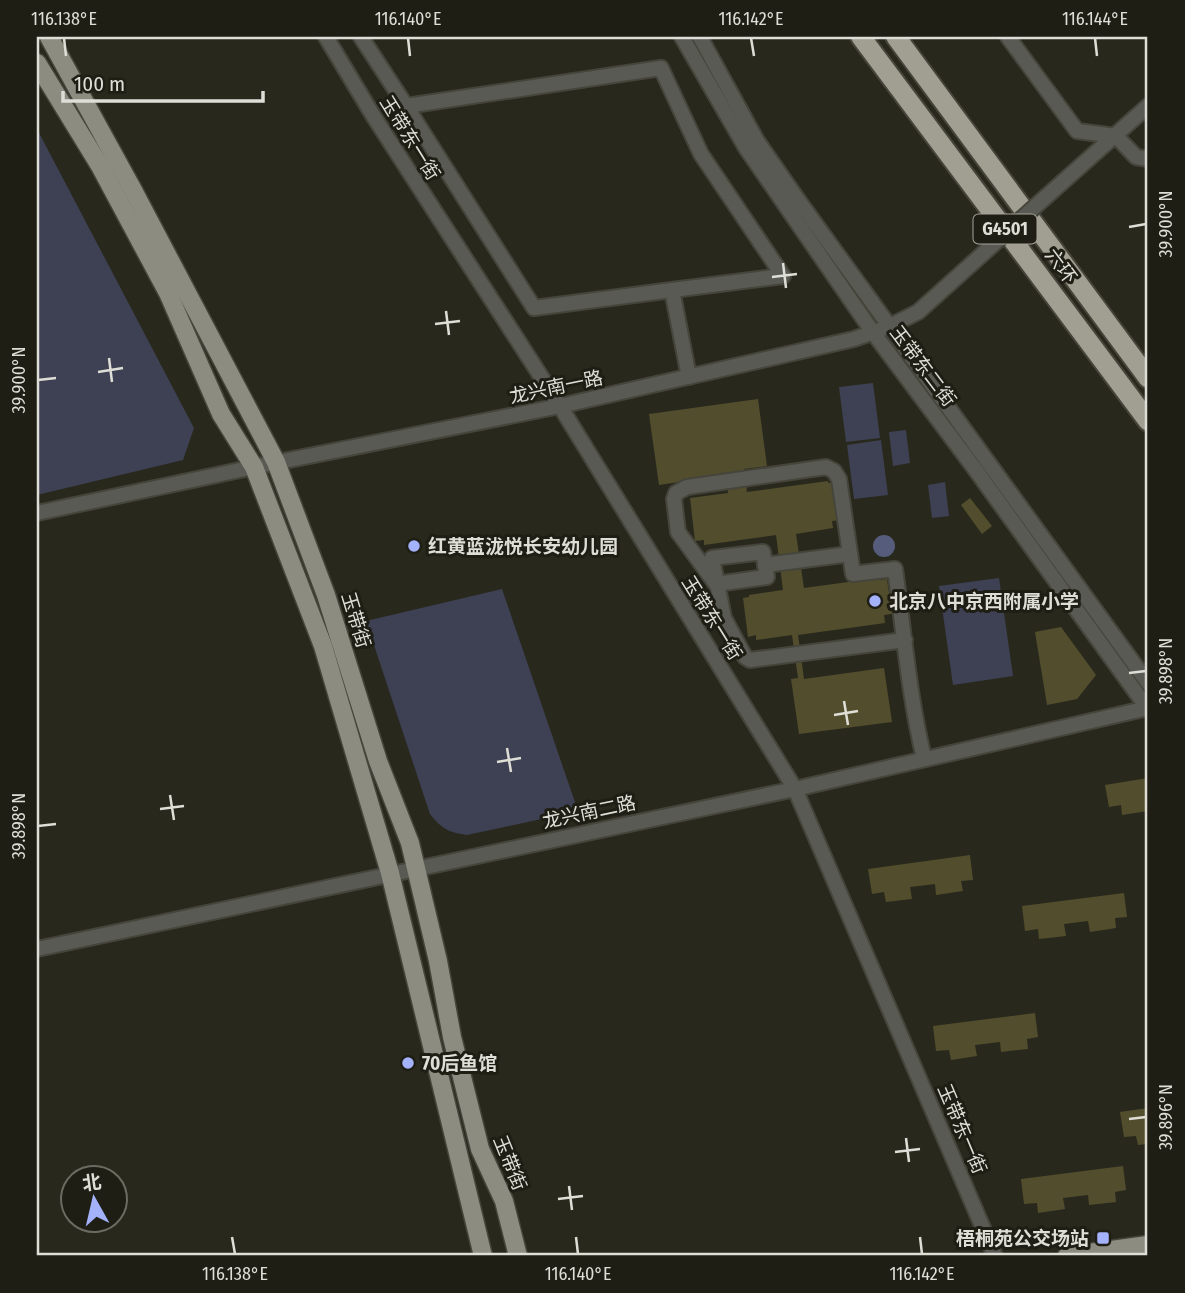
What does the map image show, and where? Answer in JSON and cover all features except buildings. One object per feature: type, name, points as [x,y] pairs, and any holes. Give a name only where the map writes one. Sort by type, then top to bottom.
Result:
[{"type":"highway","name":"六环","points":[[862,37],[1148,421]]},
{"type":"highway","name":"六环","points":[[896,37],[1148,378]]},
{"type":"main road","name":"玉带街","points":[[49,37],[276,462],[326,595],[378,761],[410,843],[438,961],[452,1037],[480,1149],[503,1201],[518,1256]]},
{"type":"main road","name":"玉带街","points":[[37,64],[100,166],[162,281],[221,414],[254,467],[323,646],[390,873],[483,1256]]},
{"type":"main road","points":[[1067,1256],[1148,1245]]},
{"type":"street","name":"玉带东一街","points":[[326,37],[374,117],[560,406],[795,789],[995,1256]]},
{"type":"street","points":[[361,37],[534,308],[783,276],[701,153],[661,68],[406,106]]},
{"type":"street","name":"玉带东二街","points":[[682,37],[746,148],[872,331],[975,468],[1148,709]]},
{"type":"street","name":"玉带东二街","points":[[700,37],[757,141],[888,327],[1148,684]]},
{"type":"street","points":[[1008,37],[1077,131],[1116,136],[1136,158],[1148,159]]},
{"type":"street","name":"龙兴南一路","points":[[37,513],[560,406],[854,338],[888,327],[918,312],[1148,106]]},
{"type":"street","points":[[672,290],[689,377]]},
{"type":"street","points":[[716,584],[678,531],[674,499],[676,493],[687,487],[811,462],[834,471],[839,479],[853,575],[895,569],[924,758]]},
{"type":"street","points":[[716,584],[767,577],[764,552],[712,558],[716,584],[724,618],[745,657],[750,660],[905,640]]},
{"type":"street","points":[[765,565],[850,554]]},
{"type":"street","name":"龙兴南二路","points":[[37,949],[795,789],[1148,709]]},
{"type":"shaded area","points":[[37,129],[194,428],[183,460],[37,495]]},
{"type":"shaded area","points":[[873,383],[880,438],[846,442],[839,387]]},
{"type":"shaded area","points":[[906,430],[910,463],[893,466],[889,432]]},
{"type":"shaded area","points":[[881,440],[888,495],[854,499],[847,445]]},
{"type":"shaded area","points":[[945,482],[949,516],[932,518],[928,485]]},
{"type":"shaded area","points":[[884,535],[892,538],[895,546],[892,554],[884,557],[876,554],[873,546],[876,538]]},
{"type":"shaded area","points":[[999,578],[1013,676],[953,685],[939,586]]},
{"type":"shaded area","points":[[502,589],[578,811],[467,835],[446,829],[430,814],[366,621]]},
{"type":"place","name":"红黄蓝泷悦长安幼儿园","points":[[414,546]]},
{"type":"place","name":"北京八中京西附属小学","points":[[875,601]]},
{"type":"place","name":"70后鱼馆","points":[[408,1063]]},
{"type":"place","name":"梧桐苑公交场站","points":[[1103,1238]]}]
